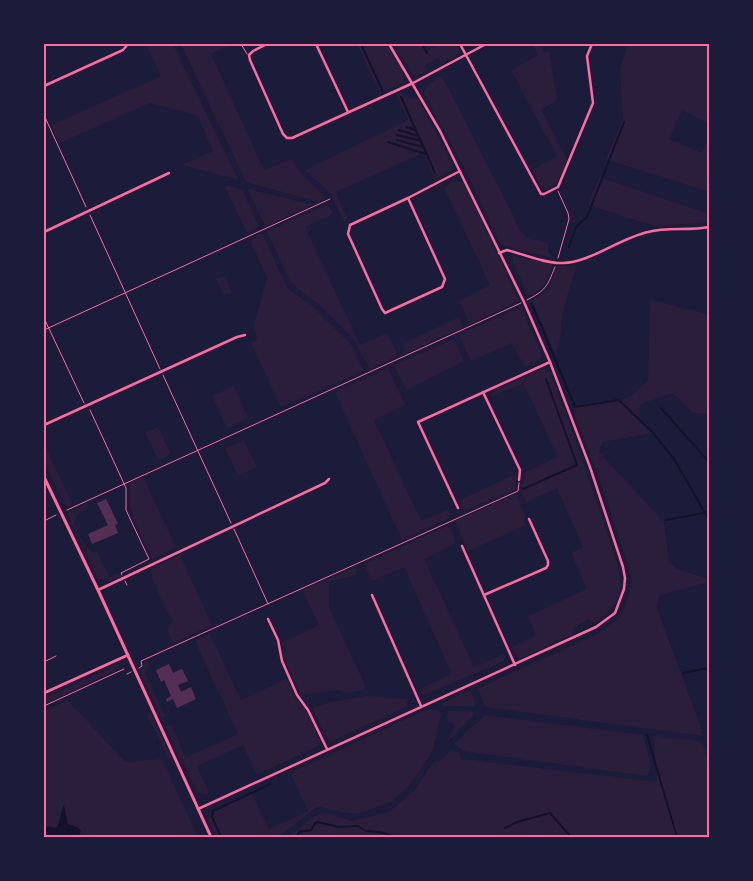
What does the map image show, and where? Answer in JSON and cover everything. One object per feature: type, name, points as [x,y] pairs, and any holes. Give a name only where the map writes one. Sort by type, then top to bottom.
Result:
[{"type":"street","points":[[44,86],[123,50],[128,44]]},
{"type":"street","points":[[267,44],[253,51],[250,55],[250,60],[283,134],[287,138],[292,138],[413,83],[486,44]]},
{"type":"street","points":[[316,44],[348,112]]},
{"type":"street","points":[[198,808],[596,627],[615,613],[624,589],[623,567],[590,467],[550,362],[524,302],[440,131],[389,44]]},
{"type":"street","points":[[460,44],[541,194],[547,194],[558,187],[593,103],[587,56],[592,44]]},
{"type":"street","points":[[408,198],[445,279],[444,284],[442,288],[385,313],[348,234],[350,225],[460,171]]},
{"type":"street","points":[[44,232],[169,173]]},
{"type":"street","points":[[500,253],[507,250],[556,263],[576,262],[624,239],[650,231],[709,227]]},
{"type":"street","points":[[44,425],[237,336],[246,335]]},
{"type":"street","points":[[458,508],[418,422],[550,362]]},
{"type":"street","points":[[483,392],[520,470],[519,480]]},
{"type":"street","points":[[44,477],[211,837]]},
{"type":"street","points":[[98,590],[329,480]]},
{"type":"street","points":[[484,595],[546,568],[548,565],[548,560],[529,519]]},
{"type":"street","points":[[462,546],[514,665]]},
{"type":"street","points":[[372,595],[421,706]]},
{"type":"street","points":[[268,619],[278,640],[282,662],[297,695],[308,710],[327,749]]},
{"type":"street","points":[[44,693],[128,656]]},
{"type":"path","points":[[241,44],[245,53],[250,55]]},
{"type":"path","points":[[44,115],[87,208]]},
{"type":"path","points":[[67,510],[542,293],[556,263],[569,219],[556,189]]},
{"type":"path","points":[[44,330],[330,199]]},
{"type":"path","points":[[90,215],[160,368]]},
{"type":"path","points":[[44,318],[84,403]]},
{"type":"path","points":[[163,374],[231,523]]},
{"type":"path","points":[[89,408],[124,484],[126,510],[149,559],[121,573],[126,585]]},
{"type":"path","points":[[139,668],[142,666],[141,661],[518,491],[519,480]]},
{"type":"path","points":[[44,521],[58,514]]},
{"type":"path","points":[[234,529],[268,604]]},
{"type":"path","points":[[44,662],[56,656]]},
{"type":"path","points":[[44,706],[124,669]]},
{"type":"path","points":[[127,674],[131,672]]},
{"type":"shaded area","points":[[153,44],[173,44],[238,180],[182,165],[213,151],[197,115],[150,103],[60,143],[51,125],[161,76],[147,47]]},
{"type":"shaded area","points":[[181,44],[232,44],[211,54],[264,170],[292,159],[298,170],[325,197],[319,202],[246,182]]},
{"type":"shaded area","points":[[357,44],[386,44],[401,67],[404,82],[380,93]]},
{"type":"shaded area","points":[[393,44],[423,44],[427,51],[441,44],[457,44],[459,51],[457,55],[442,63],[438,58],[425,65],[427,71],[414,76]]},
{"type":"shaded area","points":[[533,44],[539,44],[544,53],[549,51],[557,100],[541,110],[567,160],[557,181],[547,189],[541,185],[533,170],[557,156],[511,70],[538,55]]},
{"type":"shaded area","points":[[628,44],[709,44],[709,124],[682,110],[669,139],[702,153],[709,136],[709,192],[606,159],[623,119],[620,68]]},
{"type":"shaded area","points":[[442,76],[517,226],[527,237],[548,243],[548,253],[553,256],[552,258],[508,247],[502,245],[499,241],[467,173],[423,92],[429,84]]},
{"type":"shaded area","points":[[402,92],[409,98],[417,97],[452,164],[451,171],[435,179],[423,153],[336,192],[348,220],[344,222],[331,194],[305,170],[408,120],[396,95]]},
{"type":"shaded area","points":[[599,177],[709,214],[709,222],[655,226],[588,205]]},
{"type":"shaded area","points":[[455,181],[460,181],[465,186],[519,300],[470,324],[459,301],[490,285],[444,187]]},
{"type":"shaded area","points":[[225,186],[242,189],[259,227],[247,233]]},
{"type":"shaded area","points":[[248,189],[313,205],[265,226]]},
{"type":"shaded area","points":[[326,205],[329,206],[333,214],[305,227],[360,345],[387,333],[397,354],[395,357],[370,369],[354,340],[322,307],[291,283],[267,231]]},
{"type":"shaded area","points":[[262,234],[288,289],[311,305],[352,346],[364,371],[281,407],[251,343],[257,339],[254,324],[267,278],[250,240]]},
{"type":"shaded area","points":[[513,256],[553,264],[545,283],[539,290],[529,296],[513,263]]},
{"type":"shaded area","points":[[558,266],[575,266],[576,268],[563,311],[560,340],[555,353],[532,301],[548,290]]},
{"type":"shaded area","points":[[225,276],[232,292],[224,296],[216,279]]},
{"type":"shaded area","points":[[650,300],[707,314],[709,312],[709,414],[693,413],[673,393],[641,404],[638,418],[653,433],[602,442],[599,452],[664,522],[669,562],[676,569],[709,579],[709,582],[660,595],[657,608],[704,736],[485,707],[478,688],[595,635],[617,621],[624,610],[632,582],[629,568],[605,494],[574,413],[577,405],[623,399],[631,396],[648,381]]},
{"type":"shaded area","points":[[521,307],[542,355],[539,360],[525,367],[512,343],[471,361],[459,335]]},
{"type":"shaded area","points":[[459,317],[463,327],[406,353],[402,344]]},
{"type":"shaded area","points":[[454,339],[464,361],[407,390],[394,365]]},
{"type":"shaded area","points":[[388,368],[405,405],[374,420],[421,521],[450,509],[448,518],[402,540],[335,392]]},
{"type":"shaded area","points":[[542,369],[546,369],[551,374],[572,431],[615,555],[620,585],[615,603],[604,616],[593,623],[588,620],[574,627],[573,634],[522,658],[518,657],[512,647],[536,636],[528,616],[587,589],[571,553],[583,547],[557,488],[526,502],[521,492],[526,472],[558,457],[523,383],[492,397],[491,395],[495,390]]},
{"type":"shaded area","points":[[234,386],[248,418],[227,428],[212,396]]},
{"type":"shaded area","points":[[158,427],[171,454],[158,460],[145,433]]},
{"type":"shaded area","points":[[244,440],[257,467],[238,476],[225,449]]},
{"type":"shaded area","points":[[44,444],[73,506],[65,505],[44,461]]},
{"type":"shaded area","points":[[516,474],[515,489],[464,511],[459,500]]},
{"type":"shaded area","points":[[143,477],[176,547],[152,559],[133,518],[130,505],[130,483]]},
{"type":"shaded area","points":[[516,494],[525,515],[524,522],[526,525],[468,551],[455,521]]},
{"type":"shaded area","points":[[87,504],[88,507],[77,515],[74,523],[85,547],[92,552],[97,552],[109,577],[119,573],[120,576],[109,581],[98,579],[67,513]]},
{"type":"shaded area","points":[[447,526],[453,534],[455,544],[424,559],[474,667],[504,654],[504,661],[424,695],[420,689],[452,674],[404,567],[372,581],[364,564]]},
{"type":"shaded area","points":[[180,555],[212,625],[173,643],[167,630],[172,621],[152,579],[151,569]]},
{"type":"shaded area","points":[[357,567],[356,575],[329,582],[329,608],[365,685],[364,690],[346,693],[339,690],[301,695],[282,655],[286,651],[282,642],[319,625],[302,590]]},
{"type":"shaded area","points":[[210,634],[241,700],[286,679],[296,699],[305,708],[320,741],[318,746],[257,775],[243,745],[197,766],[210,795],[196,790],[182,760],[179,758],[166,727],[169,724],[172,726],[186,757],[238,734],[195,641]]},
{"type":"shaded area","points":[[148,661],[150,667],[147,668],[145,673],[165,716],[163,717],[160,716],[140,671],[144,663]]},
{"type":"shaded area","points":[[118,664],[120,665],[119,669],[44,704],[44,698]]},
{"type":"shaded area","points":[[470,690],[475,700],[474,706],[443,706],[441,704]]},
{"type":"shaded area","points":[[368,696],[408,699],[407,705],[404,708],[332,741],[328,740],[313,710],[314,707]]},
{"type":"shaded area","points":[[68,700],[125,762],[162,759],[198,837],[44,837],[44,711]]},
{"type":"shaded area","points":[[428,709],[438,710],[441,715],[433,750],[408,787],[393,801],[352,814],[317,807],[278,837],[216,837],[208,820],[213,812],[252,794],[269,829],[308,811],[292,776],[292,772]]},
{"type":"shaded area","points":[[448,711],[473,712],[474,715],[445,744],[455,726],[447,719]]},
{"type":"shaded area","points":[[149,713],[171,758],[169,760],[147,714]]},
{"type":"shaded area","points":[[485,715],[643,735],[651,765],[647,776],[463,751],[454,744]]},
{"type":"shaded area","points":[[654,736],[694,740],[703,745],[709,761],[709,837],[288,837],[319,814],[326,813],[352,821],[389,812],[414,791],[433,763],[437,760],[440,761],[450,751],[459,752],[462,762],[462,759],[657,782]]},
{"type":"shaded area","points":[[64,805],[68,824],[77,827],[81,831],[79,837],[44,837],[44,826],[56,828]]},
{"type":"building","points":[[106,499],[118,524],[115,525],[118,533],[92,544],[88,534],[108,525],[97,503]]},
{"type":"building","points":[[169,664],[173,673],[182,669],[188,681],[178,685],[181,692],[191,687],[196,699],[177,708],[173,699],[167,702],[166,699],[171,696],[164,680],[161,682],[156,670]]},
{"type":"waterway","points":[[361,44],[383,92]]},
{"type":"waterway","points":[[422,44],[427,53]]},
{"type":"waterway","points":[[401,97],[435,173]]},
{"type":"waterway","points":[[569,247],[576,227],[587,217],[624,122]]},
{"type":"waterway","points":[[406,127],[416,130]]},
{"type":"waterway","points":[[399,130],[418,136]]},
{"type":"waterway","points":[[397,135],[422,141]]},
{"type":"waterway","points":[[397,140],[423,147]]},
{"type":"waterway","points":[[388,142],[426,154]]},
{"type":"waterway","points":[[532,304],[575,407],[619,400],[653,433],[674,459],[709,520]]},
{"type":"waterway","points":[[523,489],[577,465],[546,379]]},
{"type":"waterway","points":[[661,408],[709,462]]},
{"type":"waterway","points":[[666,520],[709,512]]},
{"type":"waterway","points":[[683,673],[709,668]]},
{"type":"waterway","points":[[647,735],[677,837]]},
{"type":"waterway","points":[[221,837],[212,817],[213,811],[271,784]]},
{"type":"waterway","points":[[505,828],[517,822],[550,813],[571,837]]},
{"type":"waterway","points":[[297,837],[299,832],[311,830],[315,823],[318,822],[338,827],[358,826],[366,831],[397,837]]}]
